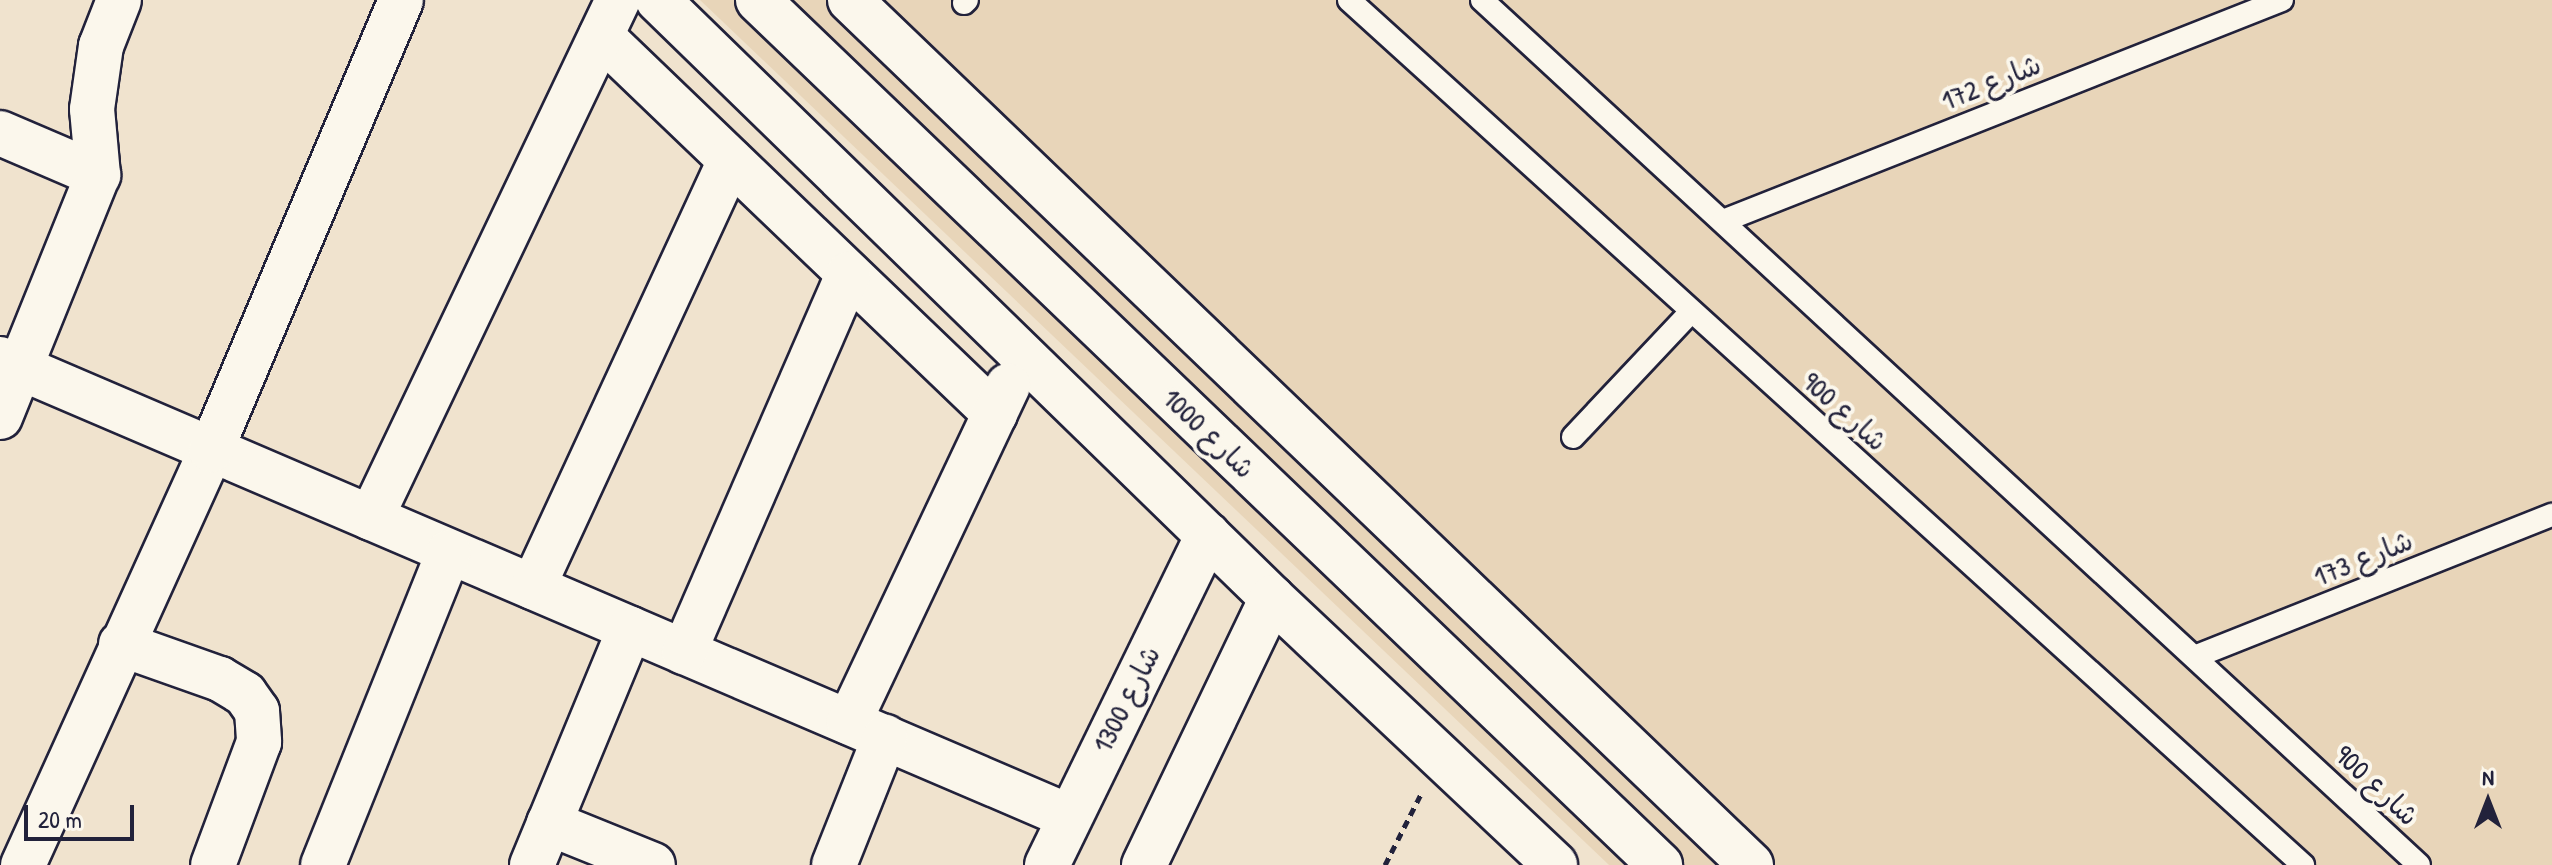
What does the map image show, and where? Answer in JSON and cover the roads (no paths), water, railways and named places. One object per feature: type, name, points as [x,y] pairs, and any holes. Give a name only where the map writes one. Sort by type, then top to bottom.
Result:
[{"type":"street","points":[[0,417],[11,364],[98,175],[92,109],[101,46],[119,0]]},
{"type":"street","points":[[658,0],[1272,598],[1555,865]]},
{"type":"street","name":"شارع 1000","points":[[758,0],[1660,865]]},
{"type":"street","points":[[850,0],[1751,865]]},
{"type":"street","points":[[23,865],[211,450],[395,2]]},
{"type":"street","points":[[371,518],[609,18],[730,160],[995,414]]},
{"type":"street","points":[[0,133],[98,175]]},
{"type":"street","points":[[533,587],[730,160]]},
{"type":"street","points":[[684,652],[848,274]]},
{"type":"street","points":[[834,865],[867,730],[995,414],[1022,355]]},
{"type":"street","points":[[11,364],[1068,816]]},
{"type":"street","name":"شارع 1300","points":[[1047,865],[1068,816],[1208,535]]},
{"type":"street","points":[[323,865],[449,552]]},
{"type":"street","points":[[1144,865],[1272,598]]},
{"type":"street","points":[[532,865],[630,628]]},
{"type":"street","points":[[121,644],[220,679],[245,694],[257,711],[259,742],[213,865]]},
{"type":"street","points":[[549,823],[653,865]]},
{"type":"lane","name":"شارع 900","points":[[1349,0],[2303,865]]},
{"type":"lane","name":"شارع 900","points":[[1482,0],[2197,656],[2419,865]]},
{"type":"lane","name":"شارع 172","points":[[1723,221],[2282,0]]},
{"type":"lane","points":[[1573,437],[1691,312]]},
{"type":"lane","name":"شارع 173","points":[[2197,656],[2552,515]]}]
